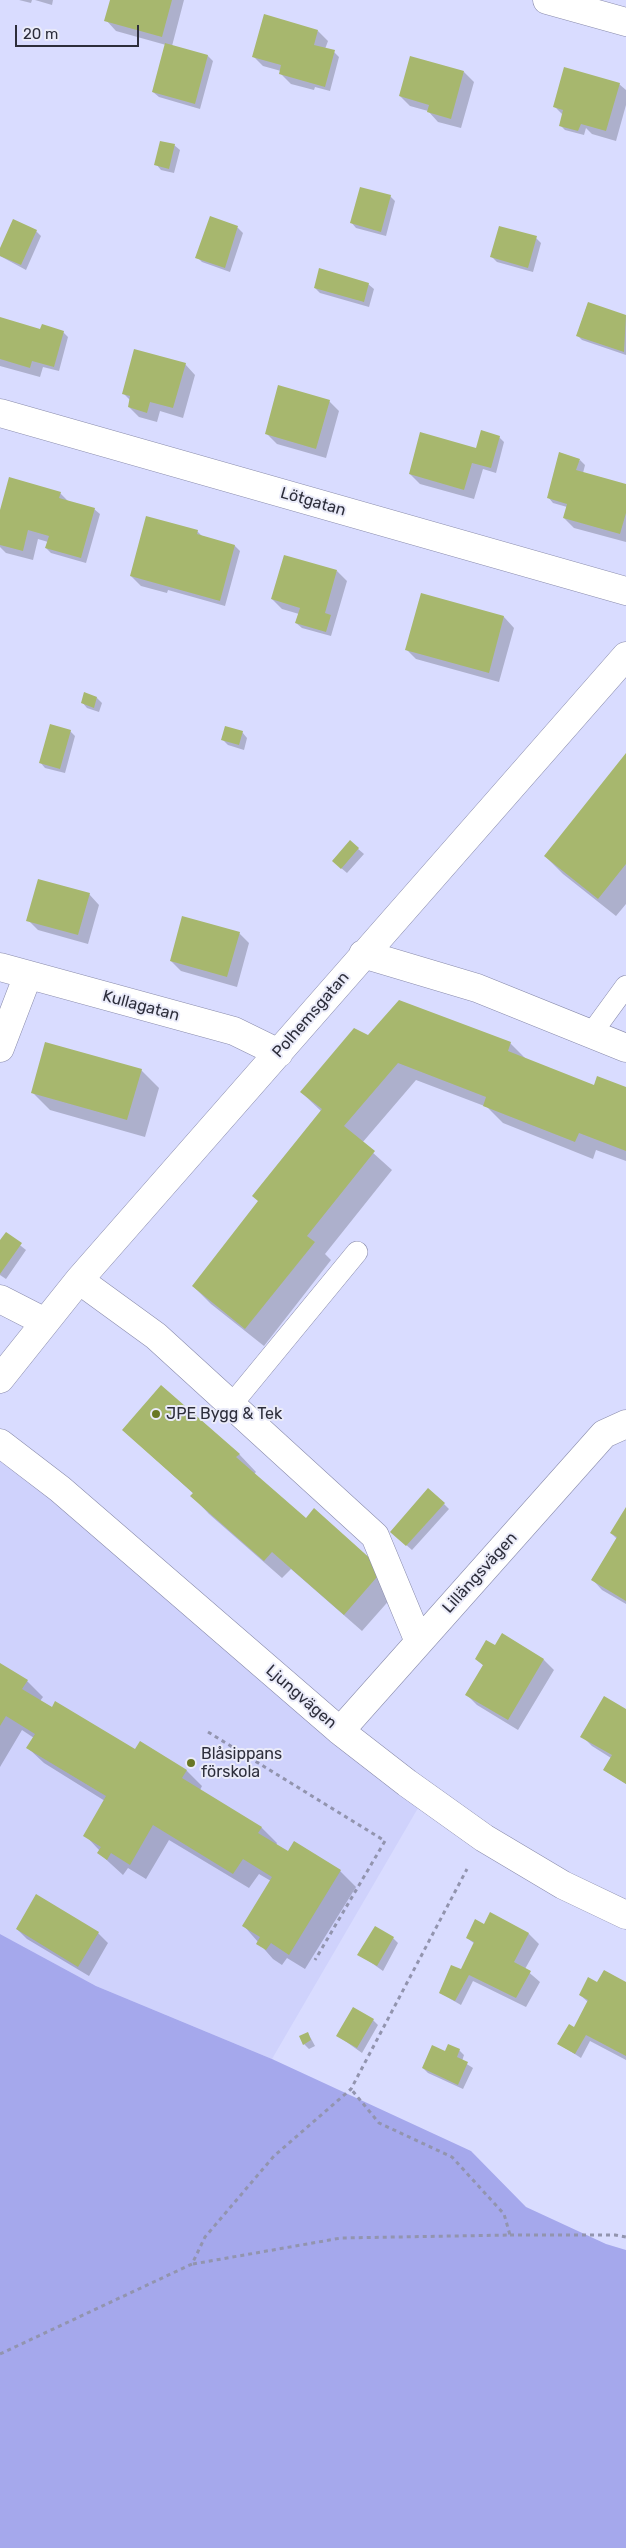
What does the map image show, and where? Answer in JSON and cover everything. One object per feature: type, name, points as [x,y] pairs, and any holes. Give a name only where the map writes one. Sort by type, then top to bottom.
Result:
[{"type":"street","points":[[547,0],[626,22]]},
{"type":"street","name":"Lötgatan","points":[[0,413],[626,591]]},
{"type":"street","name":"Polhemsgatan","points":[[0,1379],[79,1280],[626,656]]},
{"type":"street","points":[[363,954],[477,988],[626,1048]]},
{"type":"street","name":"Kullagatan","points":[[0,967],[234,1031],[279,1052]]},
{"type":"street","points":[[0,1048],[28,975]]},
{"type":"street","points":[[79,1280],[156,1336],[375,1536],[419,1642]]},
{"type":"street","points":[[0,1299],[45,1322]]},
{"type":"street","name":"Lillängsvägen","points":[[340,1731],[604,1434],[626,1424]]},
{"type":"street","name":"Ljungvägen","points":[[0,1444],[60,1489],[340,1731],[484,1838],[563,1885],[626,1915]]},
{"type":"lane","points":[[591,1034],[626,986]]},
{"type":"lane","points":[[232,1404],[357,1252]]},
{"type":"path","points":[[208,1732],[385,1841],[315,1960]]},
{"type":"path","points":[[192,2264],[205,2236],[274,2156],[351,2089],[484,1838]]},
{"type":"path","points":[[351,2089],[379,2123],[452,2157],[504,2214],[510,2235]]},
{"type":"path","points":[[0,2354],[192,2264],[341,2238],[510,2235],[615,2235],[626,2237]]},
{"type":"shaded area","name":"Blåsippans förskola","points":[[0,1443],[425,1796],[272,2059],[96,1986],[0,1934]]},
{"type":"shaded area","points":[[0,1934],[96,1986],[272,2059],[471,2151],[526,2207],[606,2244],[626,2250],[626,2548],[0,2548]]},
{"type":"building","points":[[110,0],[172,0],[162,37],[104,21]]},
{"type":"building","points":[[264,14],[318,30],[314,45],[335,50],[325,87],[279,74],[281,65],[252,57]]},
{"type":"building","points":[[165,43],[208,55],[195,104],[152,92]]},
{"type":"building","points":[[410,56],[464,71],[451,119],[427,112],[429,105],[399,96]]},
{"type":"building","points":[[564,67],[620,83],[606,131],[581,124],[578,131],[559,126],[563,110],[553,107]]},
{"type":"building","points":[[160,141],[175,144],[169,169],[154,165]]},
{"type":"building","points":[[360,187],[391,195],[381,232],[350,223]]},
{"type":"building","points":[[210,216],[238,226],[225,268],[195,258]]},
{"type":"building","points":[[13,219],[37,230],[21,265],[0,256],[0,248]]},
{"type":"building","points":[[499,226],[537,236],[528,268],[490,257]]},
{"type":"building","points":[[319,268],[369,283],[364,302],[314,288]]},
{"type":"building","points":[[588,302],[626,315],[624,352],[576,336]]},
{"type":"building","points":[[0,317],[40,329],[42,324],[64,331],[54,367],[32,361],[30,368],[0,359]]},
{"type":"building","points":[[134,349],[186,363],[173,408],[150,402],[147,413],[128,407],[130,396],[122,394]]},
{"type":"building","points":[[278,385],[330,400],[316,449],[265,434]]},
{"type":"building","points":[[481,430],[500,436],[491,468],[472,463],[464,490],[409,474],[420,432],[476,448]]},
{"type":"building","points":[[559,452],[580,459],[576,470],[626,484],[626,513],[620,534],[563,518],[567,504],[547,498]]},
{"type":"building","points":[[9,477],[61,492],[59,498],[95,508],[81,558],[45,548],[49,536],[28,530],[23,551],[0,545],[0,510]]},
{"type":"building","points":[[146,516],[198,530],[197,534],[235,545],[220,601],[130,576]]},
{"type":"building","points":[[284,555],[337,570],[325,613],[331,615],[326,632],[295,623],[300,608],[271,599]]},
{"type":"building","points":[[421,593],[504,616],[489,673],[405,650]]},
{"type":"building","points":[[84,692],[97,697],[94,708],[81,703]]},
{"type":"building","points":[[50,724],[71,730],[60,769],[39,763]]},
{"type":"building","points":[[225,726],[243,731],[239,745],[221,740]]},
{"type":"building","points":[[626,753],[626,864],[598,899],[544,856]]},
{"type":"building","points":[[350,840],[359,848],[341,869],[332,861]]},
{"type":"building","points":[[38,879],[90,893],[78,935],[26,921]]},
{"type":"building","points":[[182,916],[240,932],[227,977],[170,961]]},
{"type":"building","points":[[399,1000],[511,1042],[508,1051],[594,1085],[597,1076],[626,1087],[626,1151],[579,1133],[575,1142],[483,1106],[486,1097],[398,1063],[344,1126],[375,1151],[307,1236],[315,1242],[245,1329],[192,1286],[258,1201],[252,1196],[322,1109],[300,1092],[354,1028],[368,1035]]},
{"type":"building","points":[[45,1042],[142,1069],[127,1120],[31,1093]]},
{"type":"building","points":[[6,1232],[22,1243],[0,1274],[0,1240]]},
{"type":"building","points":[[161,1385],[240,1454],[236,1457],[306,1518],[314,1508],[383,1570],[344,1615],[272,1552],[264,1561],[190,1496],[193,1493],[122,1430]]},
{"type":"building","points":[[428,1488],[445,1503],[406,1546],[390,1532]]},
{"type":"building","points":[[626,1507],[626,1601],[591,1580],[617,1537],[610,1533]]},
{"type":"building","points":[[502,1633],[544,1659],[508,1720],[465,1695],[483,1665],[475,1659],[486,1640],[495,1645]]},
{"type":"building","name":"Blåsippans förskola","points":[[0,1663],[28,1680],[22,1689],[52,1707],[55,1701],[135,1749],[140,1741],[187,1770],[182,1778],[262,1827],[258,1833],[288,1851],[294,1841],[341,1870],[289,1955],[271,1943],[266,1950],[256,1944],[260,1937],[242,1926],[272,1877],[243,1859],[233,1874],[153,1825],[130,1865],[111,1853],[107,1860],[97,1853],[101,1847],[83,1836],[106,1796],[26,1748],[35,1734],[6,1716],[0,1726]]},
{"type":"building","points":[[604,1696],[626,1709],[626,1784],[603,1770],[612,1755],[580,1737]]},
{"type":"building","points":[[36,1894],[99,1932],[78,1967],[16,1929]]},
{"type":"building","points":[[490,1912],[529,1933],[514,1962],[531,1971],[516,1998],[469,1975],[455,2001],[439,1993],[451,1965],[461,1969],[474,1942],[466,1938],[475,1919],[484,1924]]},
{"type":"building","points":[[375,1926],[394,1937],[377,1966],[357,1955]]},
{"type":"building","points":[[604,1970],[626,1982],[626,2056],[586,2035],[575,2054],[557,2044],[569,2024],[574,2027],[588,2000],[579,1995],[588,1977],[597,1982]]},
{"type":"building","points":[[353,2007],[374,2019],[357,2048],[336,2036]]},
{"type":"building","points":[[308,2032],[311,2040],[303,2045],[299,2036]]},
{"type":"building","points":[[448,2044],[460,2049],[457,2057],[468,2062],[458,2085],[422,2068],[432,2045],[445,2051]]},
{"type":"place","name":"JPE Bygg & Tek","points":[[156,1414]]},
{"type":"place","name":"Blåsippans förskola","points":[[191,1763]]}]
